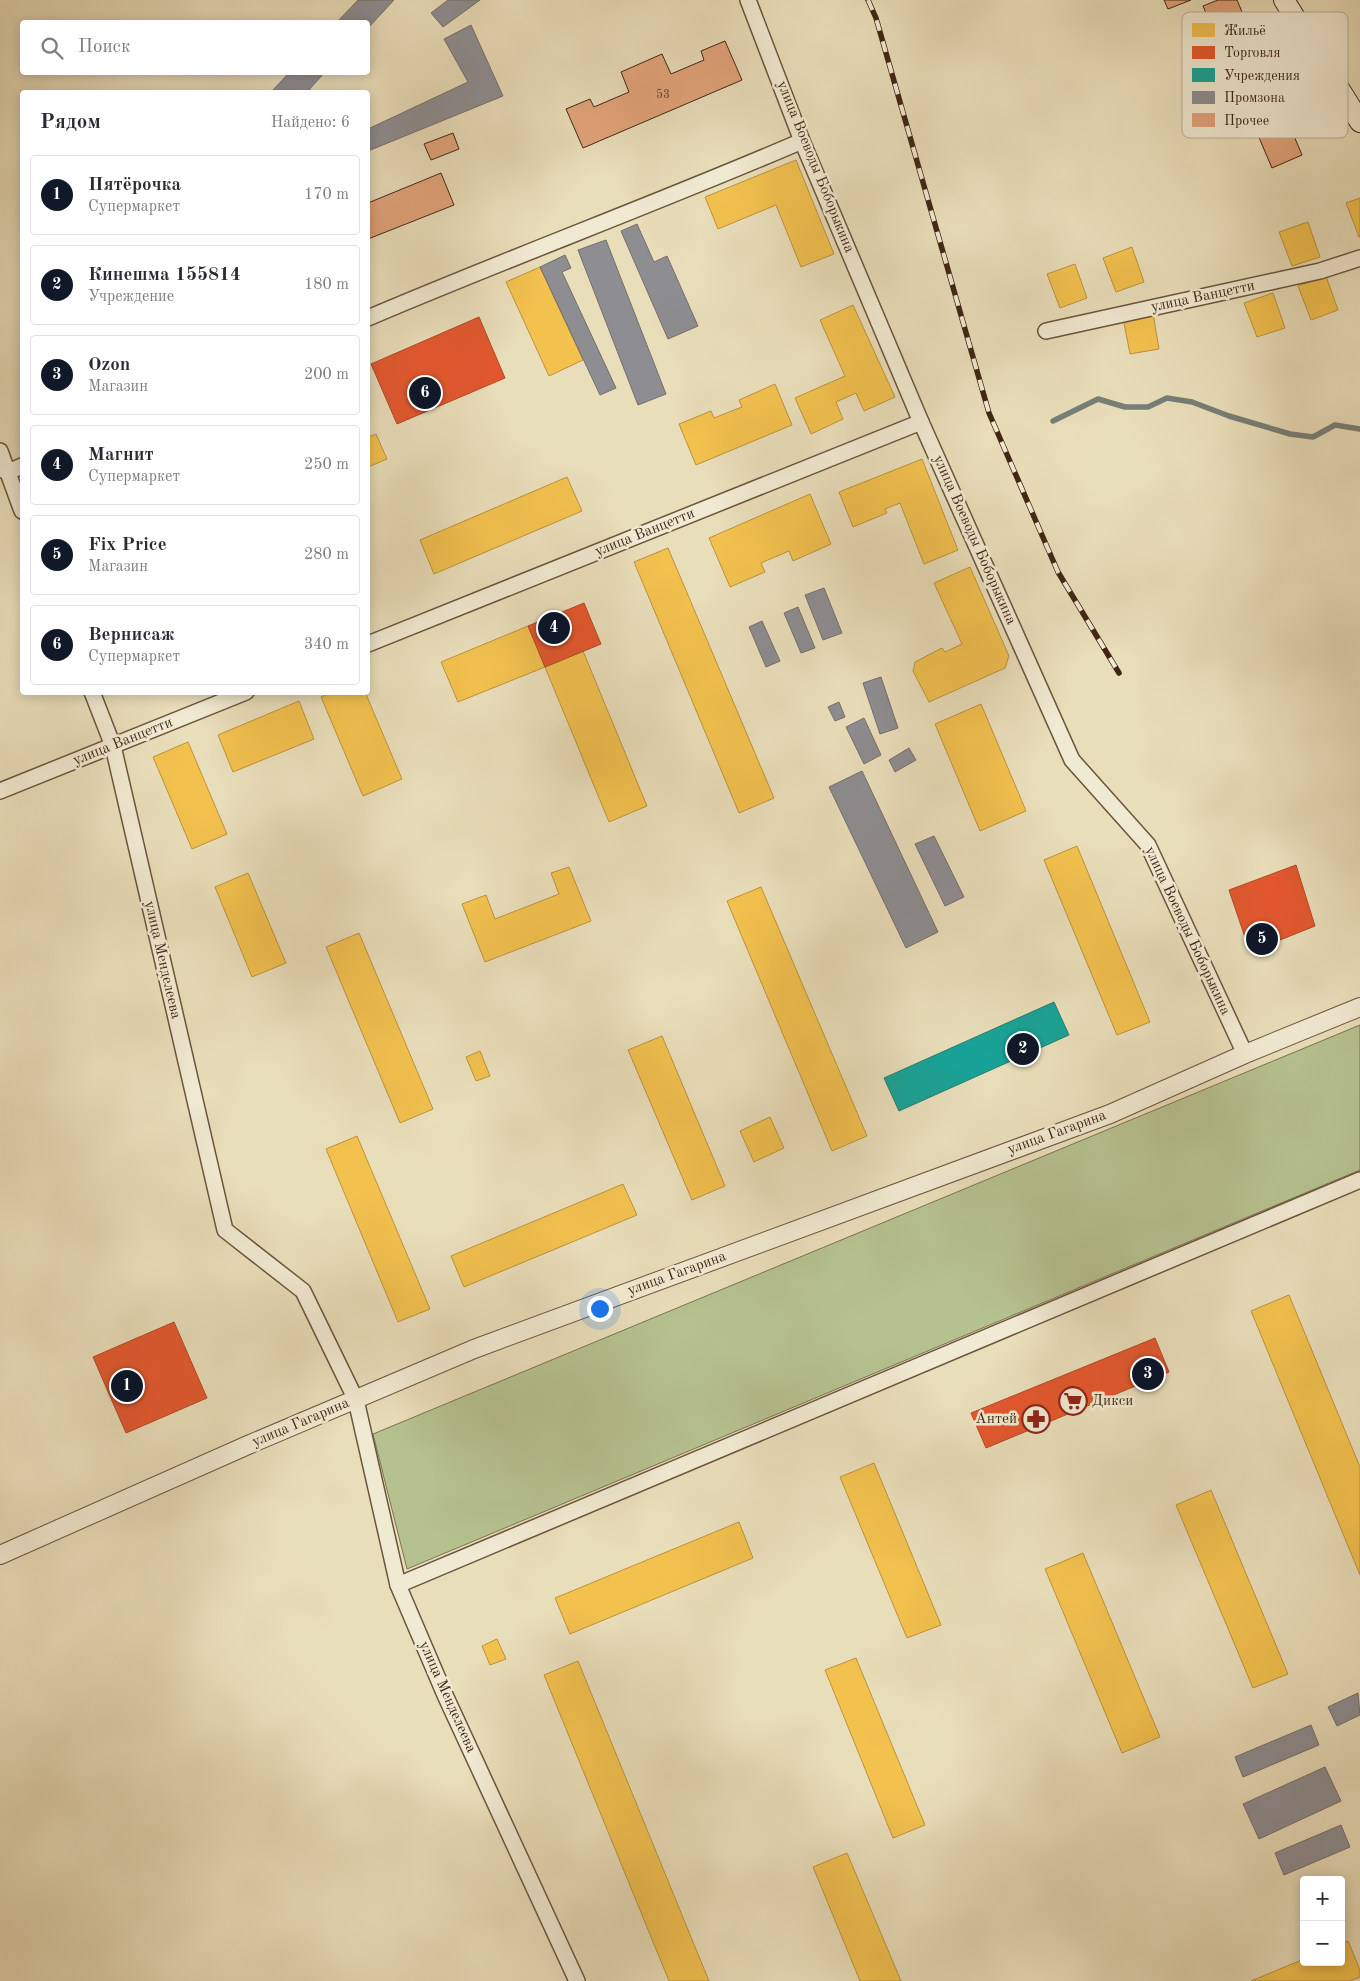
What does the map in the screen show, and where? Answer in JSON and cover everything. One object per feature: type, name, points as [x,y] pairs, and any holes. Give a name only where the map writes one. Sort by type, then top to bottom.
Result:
[{"type":"main road","points":[[1284,0],[1291,12]]},
{"type":"main road","points":[[1348,103],[1360,122]]},
{"type":"street","name":"улица Воеводы Боборыкина","points":[[748,0],[802,141],[922,422],[1072,760],[1148,845],[1244,1054]]},
{"type":"street","points":[[370,317],[486,267],[686,191],[802,141]]},
{"type":"street","name":"улица Ванцетти","points":[[1046,331],[1320,271],[1360,258]]},
{"type":"street","name":"улица Ванцетти","points":[[370,643],[922,422]]},
{"type":"street","points":[[0,450],[4,471],[20,507]]},
{"type":"street","points":[[4,471],[20,467]]},
{"type":"street","name":"улица Менделеева","points":[[93,695],[112,746],[225,1230],[303,1291],[356,1400],[398,1585],[445,1695],[577,1981]]},
{"type":"street","name":"улица Ванцетти","points":[[0,791],[239,695]]},
{"type":"street","name":"улица Гагарина","points":[[0,1555],[248,1445],[474,1349],[1110,1114],[1244,1054],[1360,1007]]},
{"type":"street","points":[[398,1585],[1360,1180]]},
{"type":"green space","points":[[1360,1025],[1360,1170],[407,1569],[373,1434]]},
{"type":"building: Жильё","points":[[796,160],[834,254],[801,267],[776,205],[718,229],[705,197]]},
{"type":"building: Жильё","points":[[1360,198],[1360,237],[1359,237],[1346,203]]},
{"type":"building: Жильё","points":[[1308,222],[1320,257],[1292,266],[1279,232]]},
{"type":"building: Жильё","points":[[1132,247],[1144,282],[1116,292],[1103,258]]},
{"type":"building: Жильё","points":[[1075,264],[1087,298],[1060,308],[1047,274]]},
{"type":"building: Жильё","points":[[540,267],[583,360],[549,376],[506,282]]},
{"type":"building: Жильё","points":[[1326,276],[1338,310],[1311,320],[1298,286]]},
{"type":"building: Жильё","points":[[1273,293],[1285,328],[1257,337],[1244,303]]},
{"type":"building: Жильё","points":[[853,305],[895,397],[864,411],[856,393],[836,402],[843,419],[811,434],[795,398],[845,376],[820,320]]},
{"type":"building: Жильё","points":[[1153,313],[1159,349],[1130,354],[1123,318]]},
{"type":"building: Жильё","points":[[775,384],[792,425],[696,465],[679,424],[711,411],[714,418],[742,407],[739,400]]},
{"type":"building: Жильё","points":[[376,434],[387,459],[370,466],[370,436]]},
{"type":"building: Жильё","points":[[922,459],[958,550],[924,564],[900,503],[885,509],[887,513],[853,527],[839,492]]},
{"type":"building: Жильё","points":[[567,477],[582,511],[434,574],[420,540]]},
{"type":"building: Жильё","points":[[810,494],[831,544],[793,561],[789,551],[761,563],[765,572],[730,587],[709,538]]},
{"type":"building: Жильё","points":[[668,548],[774,798],[739,813],[634,562]]},
{"type":"building: Жильё","points":[[970,567],[1009,656],[1005,668],[929,702],[913,671],[915,662],[942,648],[945,652],[962,644],[934,583]]},
{"type":"building: Жильё","points":[[528,626],[545,667],[458,702],[441,662]]},
{"type":"building: Жильё","points":[[583,651],[647,806],[609,822],[545,667]]},
{"type":"building: Жильё","points":[[325,695],[366,695],[402,779],[363,796],[321,697]]},
{"type":"building: Жильё","points":[[299,701],[314,739],[233,772],[218,735]]},
{"type":"building: Жильё","points":[[981,704],[1026,811],[980,831],[935,724]]},
{"type":"building: Жильё","points":[[188,742],[227,834],[192,849],[153,757]]},
{"type":"building: Жильё","points":[[1077,846],[1150,1022],[1117,1035],[1044,860]]},
{"type":"building: Жильё","points":[[569,867],[591,921],[485,962],[462,904],[486,895],[495,919],[559,894],[551,873]]},
{"type":"building: Жильё","points":[[248,873],[286,963],[252,977],[215,887]]},
{"type":"building: Жильё","points":[[761,887],[867,1136],[832,1151],[727,901]]},
{"type":"building: Жильё","points":[[359,933],[433,1109],[400,1123],[326,947]]},
{"type":"building: Жильё","points":[[662,1036],[725,1186],[692,1200],[628,1050]]},
{"type":"building: Жильё","points":[[480,1051],[490,1076],[476,1081],[466,1057]]},
{"type":"building: Жильё","points":[[770,1117],[784,1148],[754,1162],[740,1131]]},
{"type":"building: Жильё","points":[[357,1136],[430,1309],[398,1322],[326,1149]]},
{"type":"building: Жильё","points":[[623,1184],[637,1215],[464,1287],[451,1256]]},
{"type":"building: Жильё","points":[[1289,1295],[1360,1467],[1360,1575],[1251,1311]]},
{"type":"building: Жильё","points":[[874,1463],[941,1625],[907,1638],[840,1477]]},
{"type":"building: Жильё","points":[[1211,1490],[1288,1674],[1253,1688],[1176,1505]]},
{"type":"building: Жильё","points":[[739,1522],[753,1558],[570,1634],[555,1598]]},
{"type":"building: Жильё","points":[[1083,1553],[1160,1737],[1122,1753],[1045,1569]]},
{"type":"building: Жильё","points":[[497,1639],[506,1659],[490,1665],[482,1646]]},
{"type":"building: Жильё","points":[[856,1658],[925,1825],[893,1838],[825,1670]]},
{"type":"building: Жильё","points":[[578,1661],[709,1981],[669,1981],[544,1675]]},
{"type":"building: Жильё","points":[[847,1853],[901,1981],[860,1981],[813,1867]]},
{"type":"building: Жильё","points":[[1348,1941],[1360,1970],[1360,1977],[1349,1981],[1251,1981],[1300,1961],[1300,1966],[1345,1966],[1345,1942]]},
{"type":"building: Торговля","points":[[479,317],[505,378],[397,424],[371,364]]},
{"type":"building: Торговля","points":[[584,603],[601,644],[545,667],[528,626]]},
{"type":"building: Торговля","points":[[1296,865],[1315,926],[1250,952],[1229,890]]},
{"type":"building: Торговля","points":[[174,1322],[207,1398],[126,1433],[93,1357]]},
{"type":"building: Торговля","points":[[1155,1338],[1169,1372],[986,1448],[971,1413]]},
{"type":"building: Учреждения","points":[[1054,1002],[1069,1035],[899,1111],[884,1078]]},
{"type":"building: Промзона","points":[[358,0],[394,0],[370,26],[370,20],[339,20]]},
{"type":"building: Промзона","points":[[448,0],[480,0],[443,27],[431,13]]},
{"type":"building: Промзона","points":[[471,25],[503,96],[370,150],[370,128],[468,82],[444,39]]},
{"type":"building: Промзона","points":[[287,75],[322,75],[309,90],[273,90]]},
{"type":"building: Промзона","points":[[637,224],[654,262],[667,256],[698,326],[668,339],[621,231]]},
{"type":"building: Промзона","points":[[606,240],[666,394],[638,405],[578,250]]},
{"type":"building: Промзона","points":[[565,255],[571,268],[562,272],[616,388],[600,395],[540,267]]},
{"type":"building: Промзона","points":[[824,588],[842,633],[823,640],[805,595]]},
{"type":"building: Промзона","points":[[798,607],[815,648],[801,653],[784,613]]},
{"type":"building: Промзона","points":[[762,621],[780,661],[766,667],[749,627]]},
{"type":"building: Промзона","points":[[881,677],[898,728],[880,734],[863,683]]},
{"type":"building: Промзона","points":[[839,702],[845,717],[835,721],[828,707]]},
{"type":"building: Промзона","points":[[864,718],[881,755],[864,764],[846,727]]},
{"type":"building: Промзона","points":[[909,748],[916,760],[895,772],[889,760]]},
{"type":"building: Промзона","points":[[862,771],[938,932],[906,948],[829,787]]},
{"type":"building: Промзона","points":[[934,836],[964,897],[945,906],[915,844]]},
{"type":"building: Промзона","points":[[1358,1693],[1360,1715],[1337,1726],[1328,1707]]},
{"type":"building: Промзона","points":[[1311,1725],[1319,1745],[1243,1777],[1235,1757]]},
{"type":"building: Промзона","points":[[1325,1767],[1341,1801],[1259,1839],[1243,1804]]},
{"type":"building: Промзона","points":[[1341,1825],[1350,1847],[1284,1875],[1275,1853]]},
{"type":"building: Прочее","points":[[1164,0],[1191,0],[1168,9]]},
{"type":"building: Прочее","points":[[1218,0],[1237,0],[1242,12],[1206,12],[1203,6]]},
{"type":"building: Прочее","points":[[725,41],[742,80],[583,148],[566,109],[590,99],[594,107],[629,92],[621,72],[662,54],[671,74],[704,60],[701,51]]},
{"type":"building: Прочее","points":[[453,133],[459,149],[431,160],[424,144]]},
{"type":"building: Прочее","points":[[1259,138],[1295,138],[1302,155],[1272,168]]},
{"type":"building: Прочее","points":[[441,173],[454,205],[370,238],[370,202]]},
{"type":"waterway","points":[[1053,421],[1098,399],[1125,407],[1148,407],[1167,398],[1192,402],[1229,416],[1290,434],[1313,437],[1335,425],[1360,429]]},
{"type":"railway","points":[[868,0],[876,18],[989,413],[1058,572],[1119,673]]},
{"type":"place","name":"Вернисаж","points":[[425,393]]},
{"type":"place","name":"Магнит","points":[[554,628]]},
{"type":"place","name":"Fix Price","points":[[1262,939]]},
{"type":"place","name":"Кинешма 155814","points":[[1023,1049]]},
{"type":"place","name":"Ozon","points":[[1148,1374]]},
{"type":"place","name":"Пятёрочка","points":[[127,1386]]},
{"type":"place","name":"Дикси","points":[[1073,1401]]},
{"type":"place","name":"Антей","points":[[1036,1419]]}]
